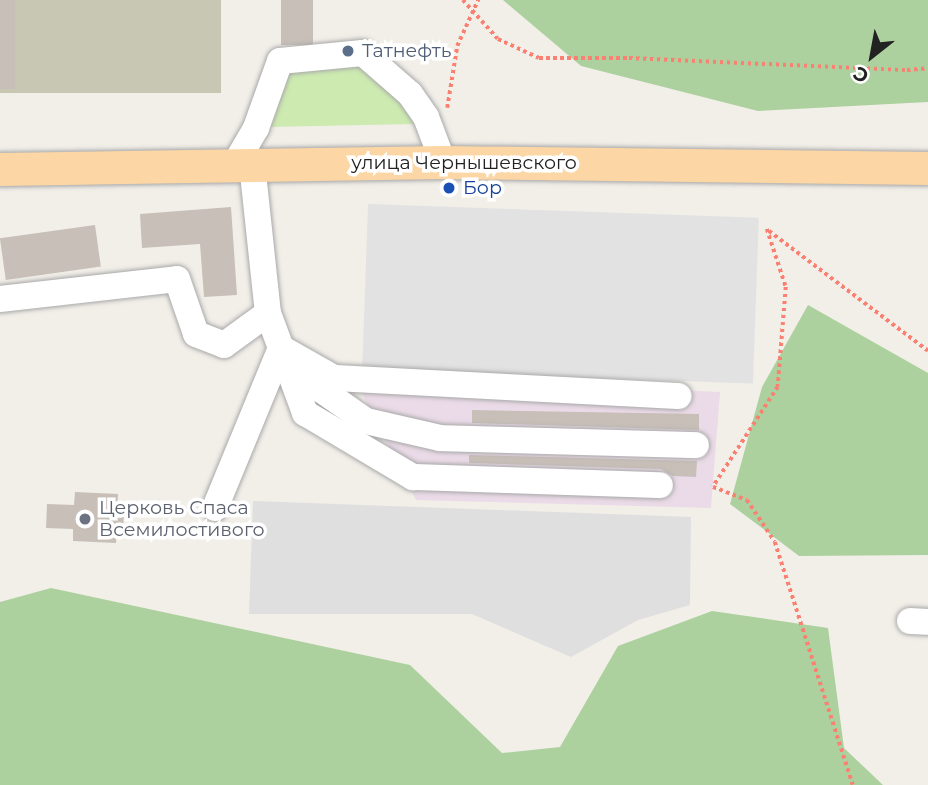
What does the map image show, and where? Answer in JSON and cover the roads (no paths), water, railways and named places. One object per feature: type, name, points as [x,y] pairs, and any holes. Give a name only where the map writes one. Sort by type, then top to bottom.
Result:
[{"type":"main road","name":"улица Чернышевского","points":[[0,169],[244,164],[437,147],[928,168]]},
{"type":"lane","points":[[437,147],[426,117],[410,94],[363,53],[280,61],[244,164],[268,313],[305,413],[413,477],[660,485]]},
{"type":"lane","points":[[0,299],[177,279],[196,334],[224,345],[268,313]]},
{"type":"lane","points":[[284,357],[334,378],[679,396]]},
{"type":"lane","points":[[284,357],[366,421],[440,438],[696,445]]},
{"type":"lane","points":[[215,508],[284,357]]},
{"type":"place","name":"Татнефть","points":[[348,51]]},
{"type":"place","name":"Бор","points":[[449,188]]},
{"type":"place","name":"Церковь Спаса Всемилостивого","points":[[85,519]]}]
